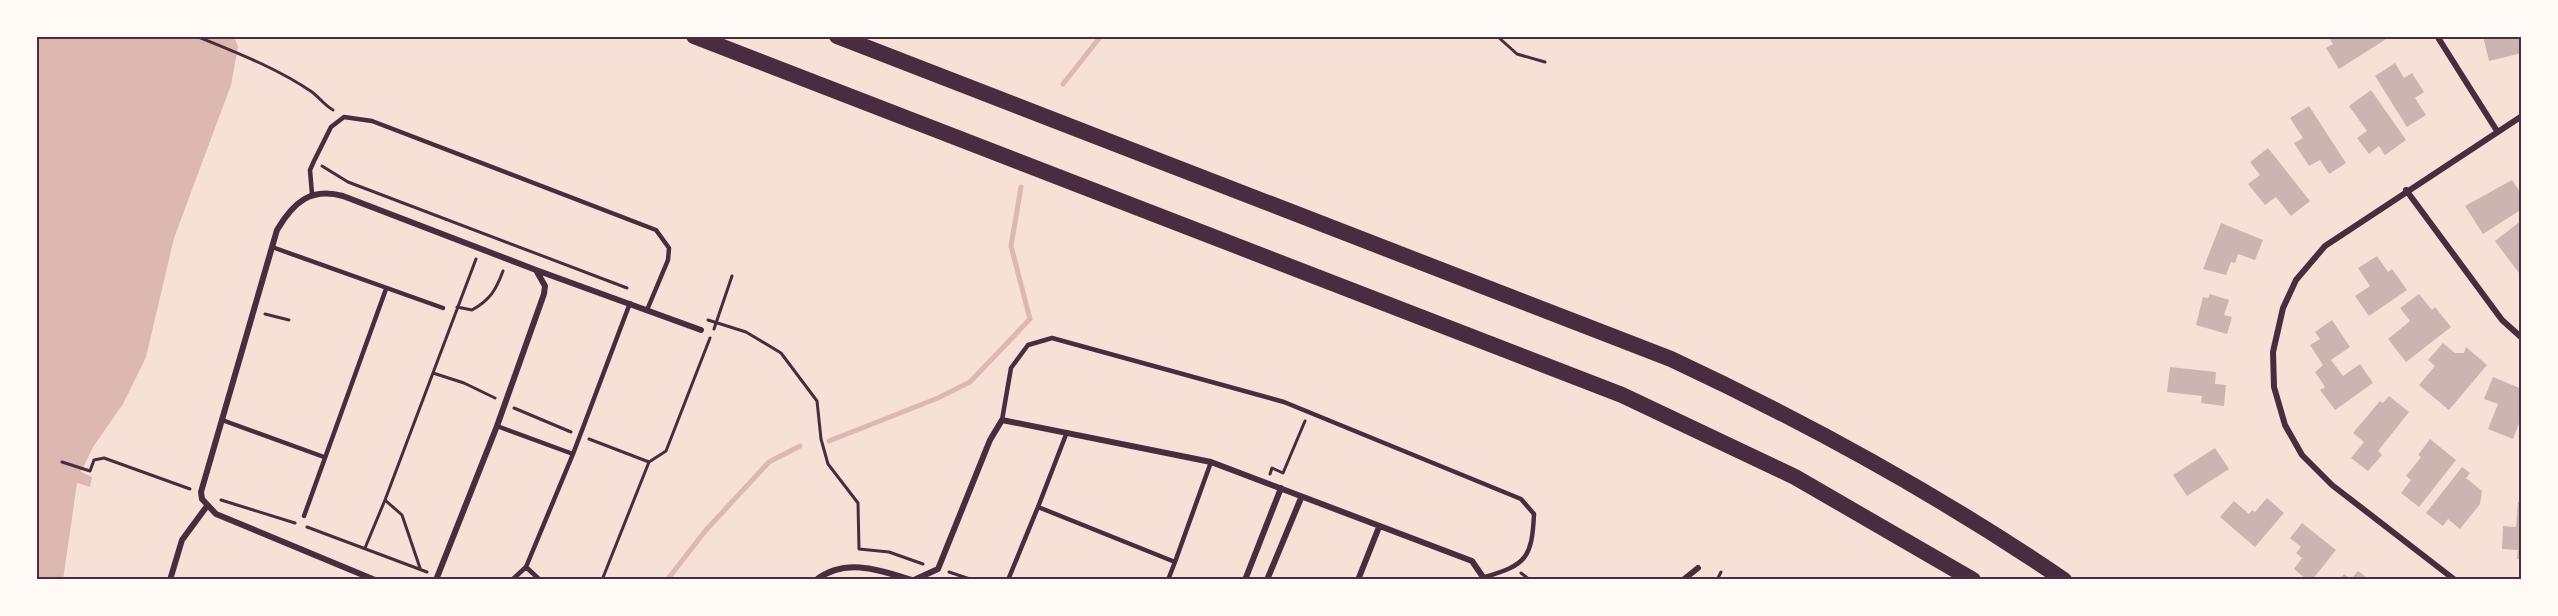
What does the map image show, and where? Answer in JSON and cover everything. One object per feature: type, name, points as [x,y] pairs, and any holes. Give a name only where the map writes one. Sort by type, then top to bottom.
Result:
[{"type":"highway","points":[[694,36],[1522,354],[1631,399],[1795,477],[1973,580]]},
{"type":"highway","points":[[837,36],[1599,330],[1767,404],[1819,431],[1998,536],[2064,580]]},
{"type":"street","points":[[2437,36],[2497,132]]},
{"type":"street","points":[[2455,580],[2332,485],[2302,455],[2285,425],[2274,387],[2273,352],[2283,308],[2296,280],[2325,246],[2406,190],[2522,116]]},
{"type":"street","points":[[2406,190],[2502,320],[2522,339]]},
{"type":"street","points":[[375,580],[216,514],[207,506],[201,492],[277,230],[296,204],[312,194],[330,193],[343,196],[701,330]]},
{"type":"street","points":[[436,579],[497,426],[544,294],[545,286],[536,270]]},
{"type":"street","points":[[816,580],[829,570],[866,566],[913,580],[938,569],[990,440],[1002,420],[1211,462],[1472,561],[1485,579]]},
{"type":"street","points":[[1245,580],[1281,488]]},
{"type":"street","points":[[1267,580],[1301,498]]},
{"type":"street","points":[[170,580],[183,540],[207,506]]},
{"type":"street","points":[[1358,580],[1379,527]]},
{"type":"street","points":[[1683,580],[1698,568]]},
{"type":"lane","points":[[312,194],[310,170],[331,127],[344,117],[372,121],[656,230],[669,248],[668,260],[654,299],[647,310]]},
{"type":"lane","points":[[272,247],[443,308]]},
{"type":"lane","points":[[304,516],[386,289]]},
{"type":"lane","points":[[512,580],[526,567],[573,454],[630,303]]},
{"type":"lane","points":[[1002,420],[1011,368],[1028,345],[1052,338],[1309,411],[1521,499],[1534,514],[1533,537],[1527,552],[1515,568],[1485,579]]},
{"type":"lane","points":[[222,420],[324,457]]},
{"type":"lane","points":[[497,426],[573,454]]},
{"type":"lane","points":[[1008,580],[1067,432]]},
{"type":"lane","points":[[1168,580],[1211,462]]},
{"type":"lane","points":[[1038,507],[1175,562]]},
{"type":"lane","points":[[526,567],[540,580]]},
{"type":"path","points":[[196,36],[243,55],[314,93],[324,105],[344,117]]},
{"type":"path","points":[[1497,36],[1517,54],[1545,62]]},
{"type":"path","points":[[314,161],[348,182],[654,299]]},
{"type":"path","points":[[365,548],[480,248],[487,235]]},
{"type":"path","points":[[443,308],[458,307],[472,310],[486,302],[496,290],[503,271]]},
{"type":"path","points":[[602,580],[649,462],[666,451],[716,324],[732,276]]},
{"type":"path","points":[[253,311],[289,320]]},
{"type":"path","points":[[706,319],[746,332],[781,353],[817,401],[821,439],[828,464],[858,503],[859,549],[890,552],[973,580]]},
{"type":"path","points":[[433,373],[464,383],[580,436],[649,462]]},
{"type":"path","points":[[1266,482],[1272,468],[1283,473],[1309,411]]},
{"type":"path","points":[[62,462],[90,471],[94,460],[104,459],[365,548],[420,568],[436,579]]},
{"type":"path","points":[[385,500],[402,514],[420,568]]},
{"type":"path","points":[[1717,580],[1721,572]]},
{"type":"shaded area","points":[[36,36],[234,36],[238,47],[231,85],[174,238],[146,357],[123,404],[93,447],[81,472],[92,477],[90,487],[77,483],[63,580],[36,580]]},
{"type":"building","points":[[2328,36],[2391,36],[2339,69],[2326,48],[2333,44]]},
{"type":"building","points":[[2483,36],[2522,36],[2522,53],[2489,61]]},
{"type":"building","points":[[2395,63],[2404,78],[2412,73],[2424,92],[2415,98],[2426,115],[2407,127],[2375,76]]},
{"type":"building","points":[[2371,90],[2406,140],[2385,155],[2379,146],[2369,154],[2357,138],[2367,131],[2349,106]]},
{"type":"building","points":[[2309,106],[2346,163],[2329,174],[2320,160],[2309,166],[2294,143],[2303,138],[2290,118]]},
{"type":"building","points":[[2268,148],[2310,201],[2291,216],[2276,197],[2265,205],[2248,184],[2260,175],[2250,162]]},
{"type":"building","points":[[2512,180],[2522,195],[2522,209],[2483,234],[2465,206]]},
{"type":"building","points":[[2522,220],[2522,277],[2495,241]]},
{"type":"building","points":[[2221,223],[2263,240],[2255,260],[2238,254],[2235,263],[2231,262],[2226,275],[2203,269]]},
{"type":"building","points":[[2377,256],[2388,272],[2392,269],[2407,290],[2369,316],[2355,296],[2370,286],[2358,268]]},
{"type":"building","points":[[2210,294],[2229,300],[2224,315],[2232,317],[2227,334],[2196,325],[2203,297],[2208,298]]},
{"type":"building","points":[[2419,294],[2432,310],[2435,307],[2451,327],[2406,362],[2388,339],[2410,321],[2400,308]]},
{"type":"building","points":[[2332,320],[2350,347],[2331,360],[2343,376],[2360,364],[2373,383],[2335,410],[2320,390],[2325,387],[2315,372],[2323,365],[2310,345],[2320,339],[2315,332]]},
{"type":"building","points":[[2443,343],[2455,353],[2464,353],[2466,347],[2487,365],[2449,410],[2419,385],[2435,366],[2428,360]]},
{"type":"building","points":[[2170,367],[2216,372],[2215,384],[2226,385],[2224,406],[2201,403],[2202,396],[2167,392]]},
{"type":"building","points":[[2493,377],[2522,389],[2522,416],[2513,439],[2488,429],[2498,404],[2484,399]]},
{"type":"building","points":[[2389,396],[2409,412],[2378,451],[2382,455],[2368,471],[2351,458],[2364,442],[2353,433],[2380,401],[2383,403]]},
{"type":"building","points":[[2430,439],[2456,460],[2419,507],[2401,493],[2411,480],[2406,476],[2421,457],[2418,455]]},
{"type":"building","points":[[2215,448],[2229,469],[2187,496],[2173,475]]},
{"type":"building","points":[[2462,467],[2470,473],[2466,478],[2482,491],[2480,504],[2460,529],[2448,519],[2443,526],[2426,513]]},
{"type":"building","points":[[2267,498],[2284,513],[2255,547],[2220,517],[2234,501],[2249,514],[2252,510],[2255,512]]},
{"type":"building","points":[[2518,502],[2522,502],[2522,559],[2517,559],[2518,550],[2502,549],[2503,526],[2516,527]]},
{"type":"building","points":[[2302,523],[2336,550],[2312,580],[2307,580],[2294,569],[2302,558],[2296,553],[2301,547],[2290,538]]},
{"type":"building","points":[[2358,571],[2370,580],[2339,580],[2344,574],[2351,579]]},
{"type":"waterway","points":[[1063,84],[1101,36]]},
{"type":"waterway","points":[[829,441],[938,398],[970,382],[1030,319],[1011,246],[1021,187]]},
{"type":"waterway","points":[[667,580],[706,530],[769,462],[800,446]]}]
